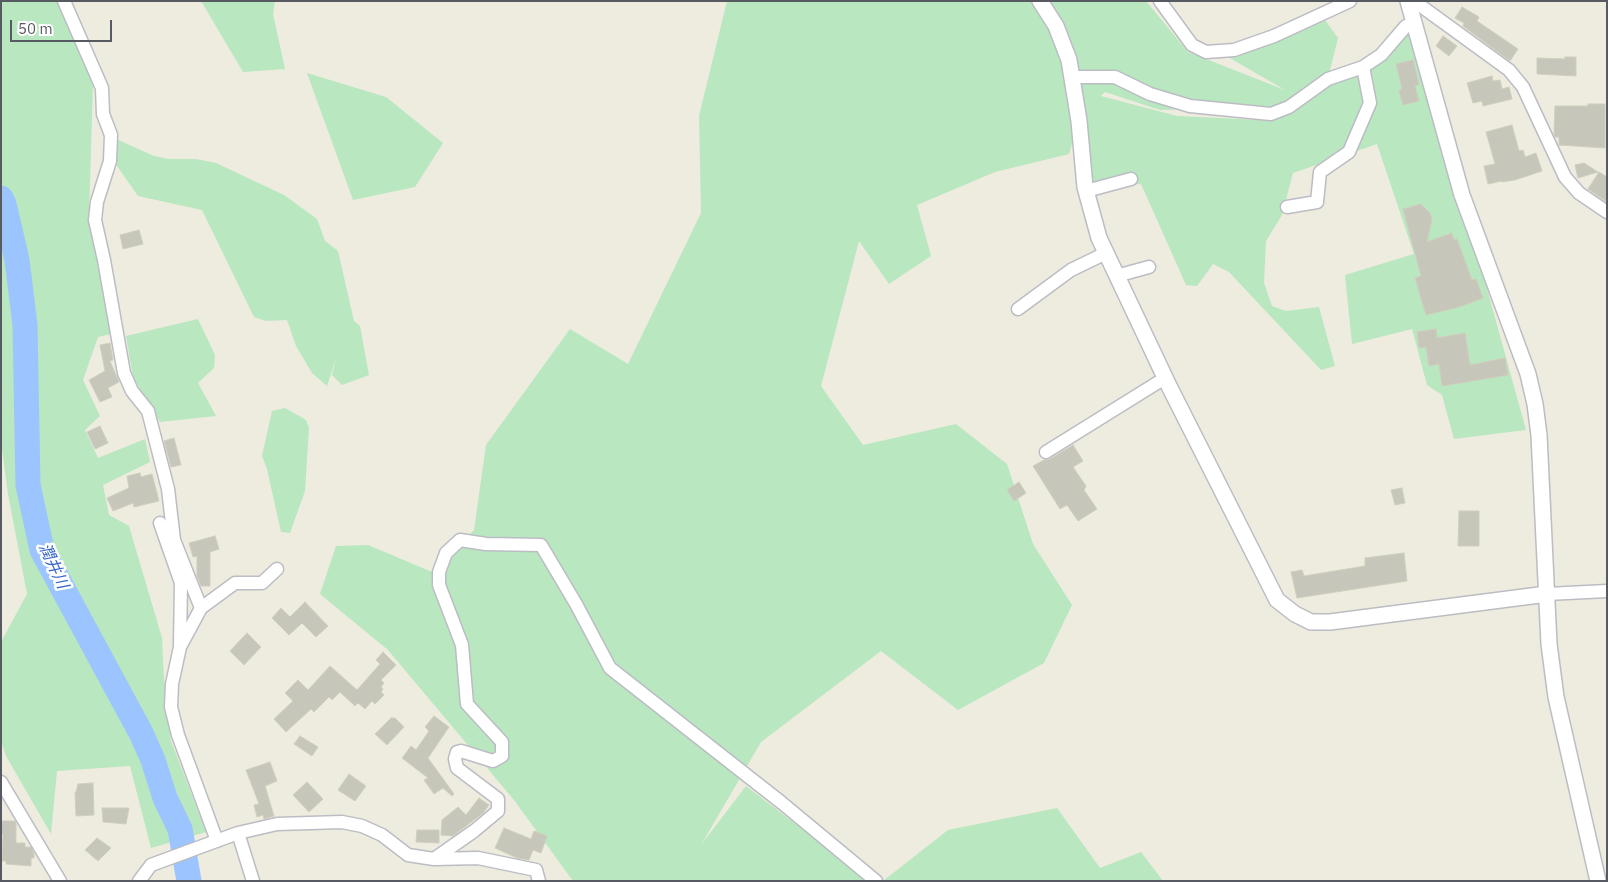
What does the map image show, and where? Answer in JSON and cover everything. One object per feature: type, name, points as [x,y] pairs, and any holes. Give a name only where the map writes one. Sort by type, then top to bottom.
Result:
[{"type":"street","points":[[64,1],[102,88],[103,114],[111,135],[110,161],[98,202],[95,220],[124,373],[132,391],[148,411],[168,489],[174,540],[201,608]]},
{"type":"street","points":[[1040,1],[1056,26],[1069,60],[1079,121],[1086,191],[1099,238],[1165,378],[1277,600],[1295,614],[1311,622],[1330,622],[1547,594],[1607,591]]},
{"type":"street","points":[[1160,1],[1192,45],[1206,52],[1234,50],[1274,36],[1350,1]]},
{"type":"street","points":[[1408,1],[1462,195],[1528,374],[1535,404],[1539,445],[1549,644],[1556,697],[1598,881]]},
{"type":"street","points":[[1414,1],[1509,70],[1523,87],[1565,177],[1579,193],[1607,212]]},
{"type":"street","points":[[1072,77],[1115,77],[1150,94],[1190,106],[1271,114],[1289,107],[1328,79],[1363,67],[1382,55],[1406,26],[1414,24]]},
{"type":"street","points":[[1287,207],[1317,202],[1320,172],[1349,152],[1370,103],[1363,67]]},
{"type":"street","points":[[1086,191],[1131,179]]},
{"type":"street","points":[[1018,309],[1071,270],[1106,252]]},
{"type":"street","points":[[1116,276],[1148,267]]},
{"type":"street","points":[[1046,452],[1165,378]]},
{"type":"street","points":[[160,523],[181,583],[180,647],[172,684],[171,707],[178,735],[217,841]]},
{"type":"street","points":[[434,859],[474,831],[498,811],[498,799],[457,768],[454,759],[457,752],[461,751],[493,761],[502,756],[502,742],[467,704],[462,645],[440,585],[439,572],[446,553],[460,540],[486,544],[541,545],[576,604],[610,668],[782,803],[876,881]]},
{"type":"street","points":[[180,647],[201,608],[235,583],[262,583],[278,569]]},
{"type":"street","points":[[1,782],[60,881]]},
{"type":"street","points":[[139,881],[151,865],[238,833],[277,824],[342,822],[362,826],[382,835],[408,855],[434,859],[478,858],[536,870],[539,881]]},
{"type":"street","points":[[238,833],[253,881]]},
{"type":"green space","points":[[1,1],[57,1],[93,85],[89,213],[111,334],[98,337],[83,380],[100,416],[85,430],[98,458],[145,439],[150,462],[103,485],[109,515],[129,526],[162,638],[164,680],[171,741],[206,832],[151,848],[130,766],[57,771],[51,834],[6,756],[1,741],[1,642],[27,594],[8,494],[1,441]]},
{"type":"green space","points":[[201,1],[275,1],[273,14],[285,69],[243,72]]},
{"type":"green space","points":[[727,1],[1146,1],[1188,52],[1285,90],[1228,57],[1325,20],[1338,38],[1328,78],[1355,66],[1414,24],[1526,430],[1454,439],[1442,395],[1427,385],[1412,329],[1352,344],[1345,275],[1414,254],[1377,144],[1293,173],[1282,215],[1266,241],[1264,283],[1272,306],[1286,311],[1319,307],[1335,366],[1321,370],[1229,272],[1213,264],[1197,286],[1186,285],[1141,184],[1091,186],[1078,123],[1069,154],[995,172],[917,205],[931,256],[889,284],[859,241],[821,386],[863,445],[956,424],[1007,464],[1033,544],[1072,605],[1044,663],[958,710],[881,651],[761,742],[701,845],[746,786],[870,881],[573,881],[514,800],[388,650],[320,594],[336,546],[368,545],[432,572],[474,530],[486,445],[570,329],[628,364],[701,213],[699,116]],"holes":[[[1105,92],[1160,110],[1286,107],[1262,120],[1177,116],[1101,96]]]},
{"type":"green space","points":[[307,73],[386,97],[443,143],[415,187],[353,200]]},
{"type":"green space","points":[[116,139],[154,156],[168,159],[196,159],[216,163],[284,195],[317,219],[325,241],[338,251],[354,321],[360,326],[369,375],[342,385],[332,375],[336,359],[327,386],[312,373],[296,346],[287,320],[266,321],[254,317],[202,210],[138,196],[114,160]]},
{"type":"green space","points":[[198,319],[215,355],[214,368],[198,383],[216,416],[160,422],[133,377],[126,336]]},
{"type":"green space","points":[[285,408],[306,420],[309,428],[305,491],[290,533],[281,532],[267,469],[262,456],[272,411]]},
{"type":"green space","points":[[1057,808],[1100,868],[1141,852],[1163,881],[883,881],[948,830]]},
{"type":"building","points":[[1462,7],[1479,17],[1477,21],[1518,49],[1510,61],[1463,26],[1464,23],[1455,18]]},
{"type":"building","points":[[1443,36],[1457,46],[1449,56],[1436,46]]},
{"type":"building","points":[[1565,57],[1576,57],[1576,76],[1537,74],[1537,58],[1565,59]]},
{"type":"building","points":[[1413,60],[1419,84],[1415,86],[1419,101],[1403,105],[1399,91],[1402,88],[1396,64]]},
{"type":"building","points":[[1492,76],[1493,81],[1500,80],[1502,89],[1509,87],[1512,99],[1483,106],[1482,101],[1473,103],[1467,83]]},
{"type":"building","points":[[1588,104],[1605,104],[1605,148],[1559,145],[1559,137],[1555,137],[1554,134],[1555,106],[1588,106]]},
{"type":"building","points":[[1512,125],[1519,151],[1523,150],[1525,157],[1536,153],[1542,171],[1515,180],[1488,184],[1484,166],[1495,164],[1486,132]]},
{"type":"building","points":[[1584,163],[1598,172],[1578,178],[1575,165]]},
{"type":"building","points":[[1599,172],[1607,177],[1607,202],[1588,189]]},
{"type":"building","points":[[1421,204],[1430,213],[1432,219],[1427,242],[1452,233],[1454,240],[1457,239],[1472,280],[1476,279],[1483,298],[1459,307],[1426,315],[1415,278],[1421,276],[1403,209]]},
{"type":"building","points":[[139,230],[143,244],[123,249],[120,235]]},
{"type":"building","points":[[1436,329],[1437,338],[1465,333],[1470,365],[1505,358],[1508,375],[1442,386],[1439,364],[1429,366],[1426,347],[1419,348],[1417,332]]},
{"type":"building","points":[[110,343],[113,360],[110,361],[119,382],[108,388],[112,397],[100,402],[89,380],[105,371],[100,345]]},
{"type":"building","points":[[100,426],[108,443],[95,449],[87,432]]},
{"type":"building","points":[[174,438],[181,465],[171,467],[164,441]]},
{"type":"building","points":[[1073,445],[1083,461],[1073,467],[1086,486],[1084,490],[1097,509],[1078,521],[1067,505],[1060,509],[1033,466],[1050,459]]},
{"type":"building","points":[[140,473],[141,477],[152,474],[159,501],[134,507],[133,503],[113,511],[107,498],[129,488],[127,476]]},
{"type":"building","points":[[1019,482],[1026,493],[1014,501],[1007,490]]},
{"type":"building","points":[[1402,488],[1405,503],[1395,505],[1391,490]]},
{"type":"building","points":[[1459,511],[1479,511],[1479,546],[1458,546]]},
{"type":"building","points":[[215,536],[219,549],[210,552],[210,586],[201,586],[197,576],[197,556],[193,557],[189,543]]},
{"type":"building","points":[[1404,553],[1407,581],[1297,598],[1291,572],[1302,570],[1304,576],[1365,566],[1365,558]]},
{"type":"building","points":[[305,602],[328,626],[316,637],[302,623],[289,635],[272,618],[281,608],[290,617]]},
{"type":"building","points":[[247,633],[261,647],[244,665],[230,651]]},
{"type":"building","points":[[383,652],[396,665],[381,680],[384,683],[381,687],[383,689],[381,692],[384,695],[375,704],[372,701],[365,709],[358,703],[355,706],[340,692],[332,700],[329,697],[314,712],[311,709],[286,732],[274,719],[293,701],[285,693],[298,680],[308,690],[330,666],[357,690],[380,664],[376,660]]},
{"type":"building","points":[[434,716],[449,727],[428,758],[454,794],[452,796],[443,788],[434,794],[424,780],[428,778],[402,758],[411,746],[416,750],[429,731],[425,727]]},
{"type":"building","points":[[391,718],[395,718],[404,727],[387,745],[375,734]]},
{"type":"building","points":[[300,736],[318,747],[312,756],[294,744]]},
{"type":"building","points":[[270,762],[277,781],[265,786],[274,816],[264,819],[263,815],[257,817],[254,805],[259,804],[246,770]]},
{"type":"building","points":[[349,774],[366,786],[355,801],[338,790]]},
{"type":"building","points":[[307,782],[323,799],[309,812],[293,795]]},
{"type":"building","points":[[93,783],[94,815],[76,816],[75,792],[78,784]]},
{"type":"building","points":[[479,798],[489,805],[483,813],[453,836],[441,835],[442,820],[458,807],[466,815]]},
{"type":"building","points":[[102,808],[129,808],[126,824],[103,822]]},
{"type":"building","points":[[1,821],[15,821],[16,843],[25,843],[25,847],[31,847],[34,854],[34,858],[31,858],[31,866],[6,864],[6,861],[2,861],[3,834],[1,834]]},
{"type":"building","points":[[504,828],[531,839],[534,831],[547,836],[541,853],[533,850],[529,860],[517,858],[495,848]]},
{"type":"building","points":[[417,830],[439,830],[439,843],[416,842]]},
{"type":"building","points":[[97,838],[111,848],[98,861],[85,850]]},
{"type":"waterway","name":"潤井川","points":[[1,198],[17,260],[25,325],[28,485],[42,550],[141,733],[153,760],[165,798],[180,829],[189,881]]}]
